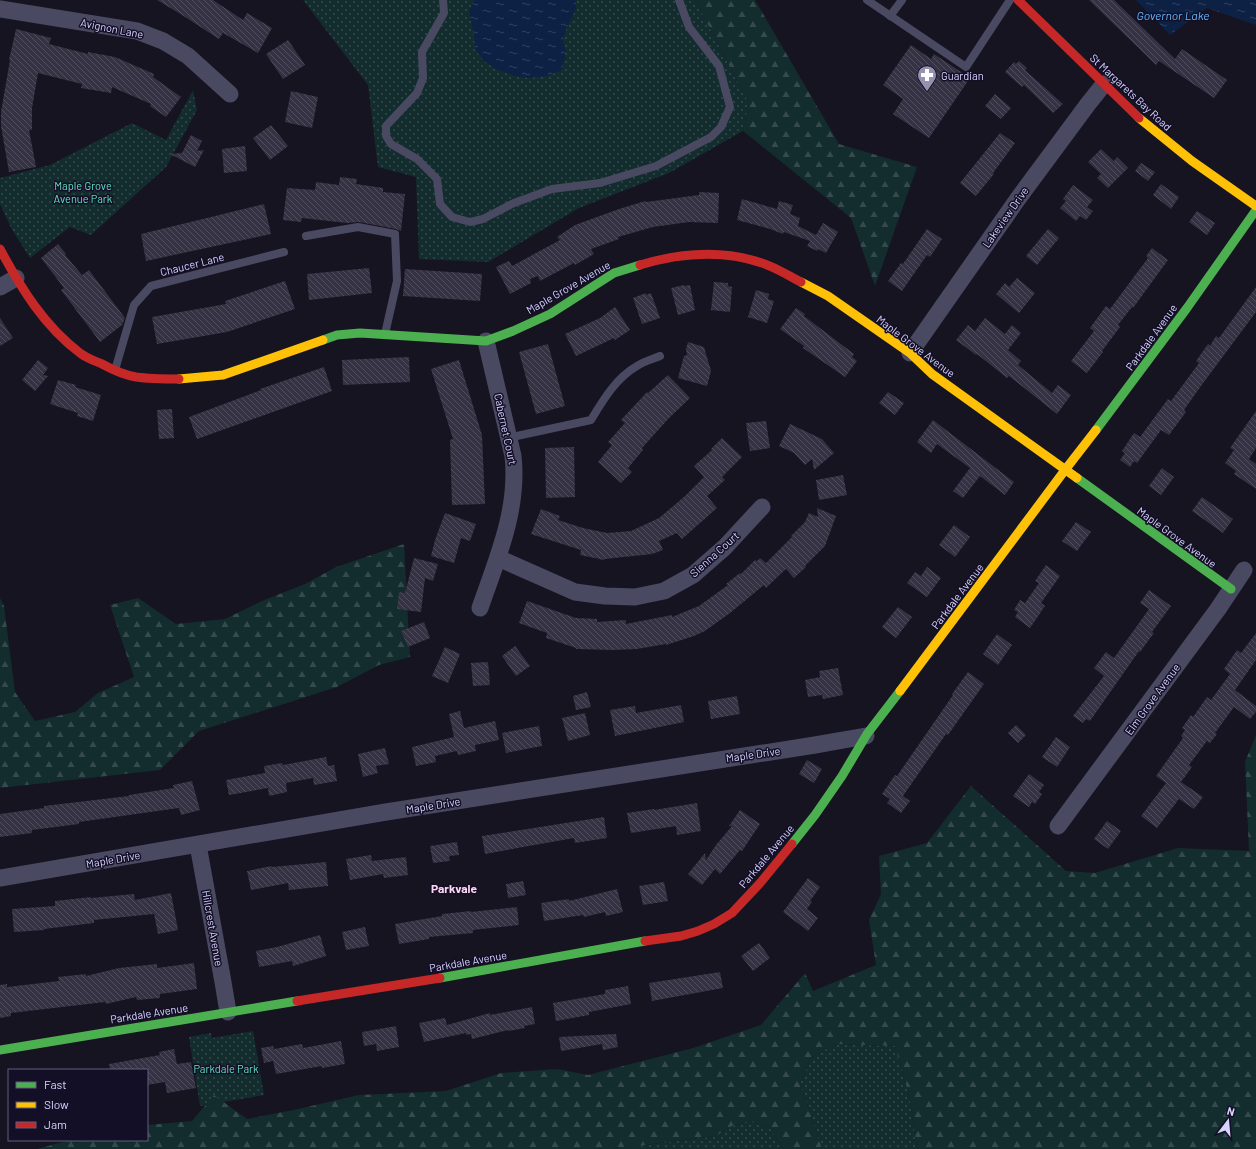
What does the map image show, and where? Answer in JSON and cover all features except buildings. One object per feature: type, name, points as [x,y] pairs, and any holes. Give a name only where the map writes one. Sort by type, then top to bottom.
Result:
[{"type":"street","name":"St Margarets Bay Road","points":[[1018,0],[1130,110],[1192,161],[1256,206]]},
{"type":"street","name":"Avignon Lane","points":[[0,9],[137,31],[163,41],[188,56],[230,94]]},
{"type":"street","name":"Lakeview Drive","points":[[910,353],[1017,200],[1104,84]]},
{"type":"street","name":"Parkdale Avenue","points":[[0,1050],[465,974],[681,936],[714,924],[732,913],[761,882],[815,815],[842,776],[866,736],[1177,323],[1256,210]]},
{"type":"street","name":"Maple Grove Avenue","points":[[0,249],[25,293],[56,332],[81,354],[115,371],[135,377],[154,380],[223,375],[337,335],[360,333],[385,334],[486,341],[513,331],[550,314],[614,273],[647,263],[688,255],[726,255],[763,263],[828,296],[910,353],[932,374],[1231,589]]},
{"type":"street","points":[[0,287],[16,278]]},
{"type":"street","name":"Cabernet Court","points":[[480,608],[503,543],[513,500],[515,473],[513,456],[486,341]]},
{"type":"street","name":"Sienna Court","points":[[498,558],[575,592],[604,596],[635,596],[664,591],[693,575],[725,547],[762,507]]},
{"type":"street","name":"Elm Grove Avenue","points":[[1058,826],[1218,609],[1244,570]]},
{"type":"street","name":"Maple Drive","points":[[0,878],[394,811],[866,736]]},
{"type":"street","name":"Hillcrest Avenue","points":[[198,845],[228,1012]]},
{"type":"lane","points":[[444,0],[444,13],[422,52],[423,78],[417,93],[386,126],[386,136],[391,144],[417,159],[437,179],[440,204],[452,217],[470,222],[483,219],[514,203],[552,189],[600,183],[656,166],[711,137],[721,127],[730,107],[719,66],[688,27],[679,0]]},
{"type":"lane","points":[[867,0],[966,67],[1010,0]]},
{"type":"lane","points":[[890,16],[902,0]]},
{"type":"lane","points":[[306,236],[358,227],[395,234],[397,281],[385,334]]},
{"type":"lane","name":"Chaucer Lane","points":[[115,371],[134,305],[151,286],[284,252]]},
{"type":"lane","points":[[508,434],[512,437],[591,420],[602,402],[619,381],[637,366],[660,356]]},
{"type":"green space","points":[[303,0],[695,0],[749,103],[743,131],[669,173],[579,208],[488,262],[419,259],[416,177],[378,167],[368,85]]},
{"type":"green space","points":[[695,0],[755,0],[839,144],[917,167],[875,286],[851,218],[743,131],[749,103]]},
{"type":"green space","name":"Maple Grove Avenue Park","points":[[193,90],[197,110],[166,167],[91,235],[70,227],[30,258],[11,228],[0,204],[0,178],[50,165],[132,123],[166,140]]},
{"type":"green space","points":[[404,544],[410,657],[379,665],[337,687],[199,731],[160,770],[0,788],[0,598],[4,606],[15,692],[35,721],[75,712],[98,693],[134,677],[110,605],[138,598],[176,624],[225,619],[262,601],[305,584],[336,567]]},
{"type":"green space","points":[[1256,735],[1256,1149],[919,1149],[917,1147],[909,1095],[895,1046],[835,1044],[812,1057],[800,1083],[822,1149],[783,1149],[770,1128],[748,1121],[732,1126],[716,1136],[614,1149],[37,1149],[66,1141],[148,1141],[148,1125],[192,1121],[214,1095],[247,1119],[359,1095],[446,1091],[501,1073],[557,1069],[588,1075],[693,1048],[761,1025],[805,973],[813,991],[876,965],[869,920],[881,894],[879,856],[927,843],[971,786],[1066,871],[1095,873],[1178,848],[1249,851],[1245,762]]},
{"type":"green space","name":"Parkdale Park","points":[[253,1031],[264,1095],[200,1106],[189,1037],[211,1033],[212,1038]]},
{"type":"green space","points":[[835,1044],[895,1046],[909,1095],[917,1147],[919,1149],[822,1149],[800,1083],[812,1057]]},
{"type":"green space","points":[[748,1121],[770,1128],[783,1149],[614,1149],[716,1136],[732,1126]]},
{"type":"water","points":[[474,0],[576,0],[576,9],[567,27],[563,41],[566,52],[562,70],[547,76],[529,78],[514,76],[494,68],[483,60],[475,49],[469,12]]},
{"type":"water","name":"Governor Lake","points":[[1136,0],[1256,0],[1256,25],[1207,8],[1170,35]]},
{"type":"traffic: fast","points":[[1096,430],[1187,308],[1256,210]]},
{"type":"traffic: fast","points":[[323,340],[337,335],[360,333],[486,341],[513,331],[550,314],[614,273],[640,265]]},
{"type":"traffic: fast","points":[[1077,478],[1231,589]]},
{"type":"traffic: fast","points":[[792,844],[815,815],[842,776],[867,734],[900,691]]},
{"type":"traffic: fast","points":[[440,978],[645,941]]},
{"type":"traffic: fast","points":[[0,1050],[297,1001]]},
{"type":"traffic: slow","points":[[1139,118],[1192,161],[1256,206]]},
{"type":"traffic: slow","points":[[801,282],[828,296],[910,353],[932,374],[1077,478]]},
{"type":"traffic: slow","points":[[179,379],[223,375],[323,340]]},
{"type":"traffic: slow","points":[[900,691],[1096,430]]},
{"type":"traffic: jam","points":[[1018,0],[1139,118]]},
{"type":"traffic: jam","points":[[0,249],[16,278],[44,319],[82,355],[123,374],[152,379],[179,379]]},
{"type":"traffic: jam","points":[[640,265],[686,256],[732,256],[767,265],[801,282]]},
{"type":"traffic: jam","points":[[645,941],[681,936],[698,931],[714,924],[732,913],[761,882],[792,844]]},
{"type":"traffic: jam","points":[[297,1001],[440,978]]},
{"type":"place","name":"Guardian","points":[[927,92]]},
{"type":"district","name":"Parkvale","points":[[454,888]]}]
